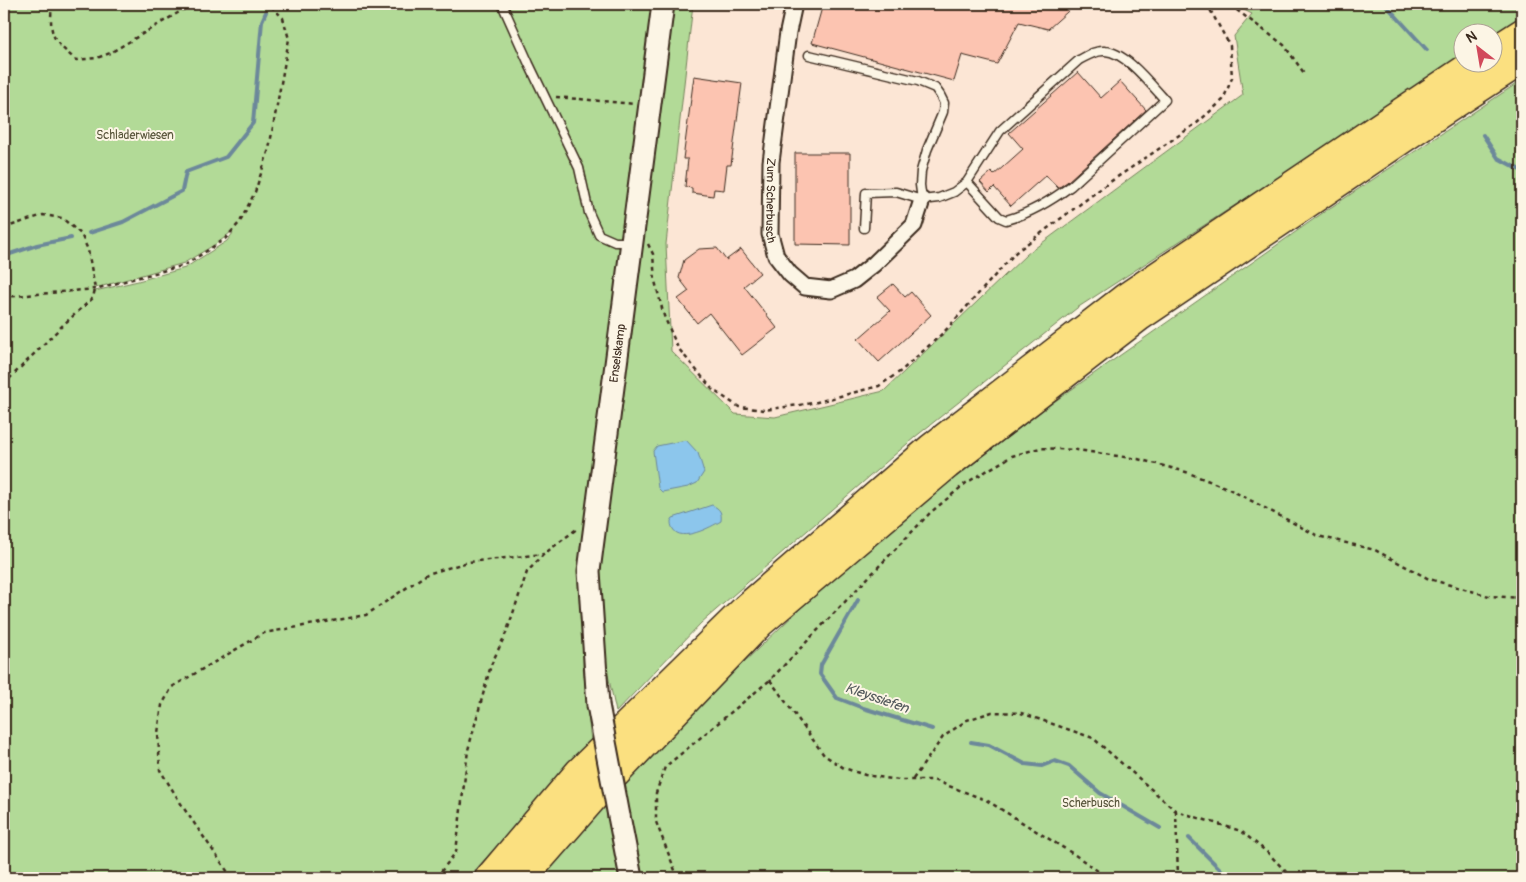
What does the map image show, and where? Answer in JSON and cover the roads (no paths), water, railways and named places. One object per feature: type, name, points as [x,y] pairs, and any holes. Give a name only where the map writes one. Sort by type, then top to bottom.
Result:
[{"type":"highway","points":[[1504,45],[1522,33]]},
{"type":"highway","points":[[523,878],[600,790],[760,623],[947,465],[1139,317],[1522,60]]},
{"type":"highway","points":[[489,878],[579,772],[746,608],[931,448],[1126,297],[1461,72]]},
{"type":"main road","name":"Enselskamp","points":[[631,878],[607,761],[598,705],[588,571],[630,242],[663,4]]},
{"type":"street","name":"Zum Scherbusch","points":[[794,4],[788,32],[771,162],[770,234],[776,256],[790,274],[805,287],[831,290],[854,280],[874,264],[914,225],[922,200]]},
{"type":"lane","points":[[502,4],[579,168],[589,213],[599,235],[615,242],[630,242]]},
{"type":"lane","points":[[864,228],[866,193],[896,192],[922,200],[940,198],[954,192],[967,182],[1000,131],[1079,60],[1092,53],[1105,51],[1116,54],[1126,60],[1165,100],[1071,186],[1016,218],[1006,220],[999,217],[967,182]]},
{"type":"lane","points":[[808,55],[918,81],[935,88],[944,103],[943,112],[927,150],[921,171],[922,200]]},
{"type":"water","points":[[686,440],[698,453],[704,472],[697,483],[688,487],[662,492],[658,488],[653,451],[657,446]]},
{"type":"water","points":[[712,505],[720,511],[721,521],[704,530],[682,534],[677,533],[671,526],[673,518]]},
{"type":"waterway","points":[[1385,4],[1427,50]]},
{"type":"waterway","points":[[89,233],[123,222],[182,191],[186,172],[226,157],[253,123],[262,21],[266,12]]},
{"type":"waterway","points":[[1483,135],[1498,158],[1522,171]]},
{"type":"waterway","points":[[4,256],[37,245],[71,238]]},
{"type":"waterway","name":"Kleyssiefen","points":[[858,600],[821,665],[820,674],[837,698],[932,729]]},
{"type":"waterway","name":"Kleyssiefen","points":[[971,742],[989,745],[1025,764],[1042,766],[1055,761],[1069,766],[1100,793],[1160,828]]},
{"type":"waterway","name":"Kleyssiefen","points":[[1189,838],[1229,878]]},
{"type":"park label","name":"Schladerwiesen","points":[[135,135]]},
{"type":"park label","name":"Scherbusch","points":[[1091,803]]}]
